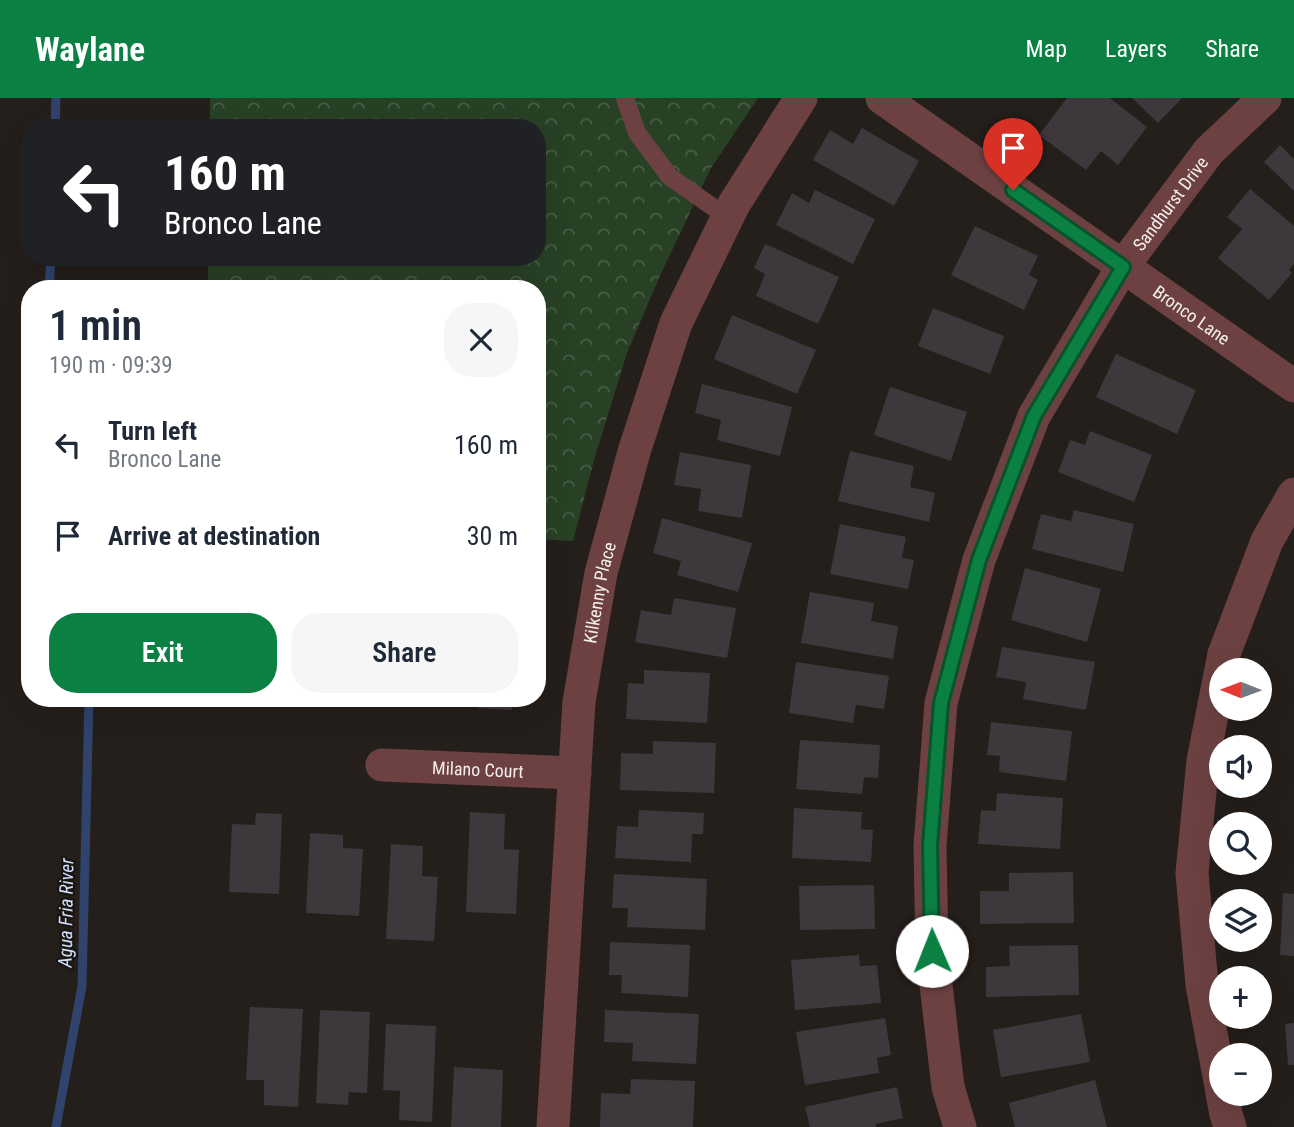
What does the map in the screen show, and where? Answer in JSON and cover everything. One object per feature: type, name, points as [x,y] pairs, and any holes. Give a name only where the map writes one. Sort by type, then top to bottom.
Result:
[{"type":"street","name":"Kilkenny Place","points":[[553,1127],[579,702],[601,573],[634,452],[676,323],[734,204],[801,98]]},
{"type":"street","name":"Bronco Lane","points":[[882,98],[1294,386]]},
{"type":"street","name":"Sandhurst Drive","points":[[960,1127],[948,1087],[932,951],[930,846],[941,703],[979,560],[1034,416],[1123,267],[1209,151],[1265,98]]},
{"type":"street","points":[[1213,1043],[1202,985],[1192,873],[1203,761],[1224,654],[1267,541],[1294,494]]},
{"type":"street","name":"Milano Court","points":[[382,765],[575,773]]},
{"type":"street","points":[[1224,1106],[1230,1127]]},
{"type":"lane","points":[[625,98],[637,133],[670,177],[727,217]]},
{"type":"green space","points":[[210,98],[758,98],[711,168],[627,353],[594,460],[573,541],[546,540],[546,280],[208,280],[208,266],[546,266],[546,119],[210,119]]},
{"type":"building","points":[[1067,98],[1110,98],[1147,127],[1118,165],[1101,151],[1086,170],[1039,135]]},
{"type":"building","points":[[1132,98],[1182,98],[1158,123]]},
{"type":"building","points":[[862,128],[919,161],[894,206],[813,160],[830,130],[853,144]]},
{"type":"building","points":[[1280,145],[1294,159],[1294,191],[1264,162]]},
{"type":"building","points":[[1250,189],[1294,226],[1294,264],[1289,270],[1292,273],[1269,300],[1218,258],[1242,229],[1227,217]]},
{"type":"building","points":[[815,190],[875,219],[853,264],[776,225],[792,193],[809,203]]},
{"type":"building","points":[[975,226],[1038,256],[1029,275],[1038,280],[1024,310],[951,275]]},
{"type":"building","points":[[765,244],[839,277],[818,324],[756,296],[765,274],[754,268]]},
{"type":"building","points":[[933,308],[1004,336],[990,374],[918,346]]},
{"type":"building","points":[[732,315],[816,350],[797,394],[714,359]]},
{"type":"building","points":[[1116,354],[1196,390],[1177,434],[1096,397]]},
{"type":"building","points":[[702,384],[792,407],[780,456],[717,440],[721,420],[695,413]]},
{"type":"building","points":[[890,387],[967,412],[951,461],[874,435]]},
{"type":"building","points":[[1090,431],[1152,455],[1134,502],[1058,472],[1070,440],[1085,445]]},
{"type":"building","points":[[850,451],[914,466],[910,487],[935,493],[929,522],[838,501]]},
{"type":"building","points":[[680,452],[751,465],[742,518],[698,511],[701,489],[674,485]]},
{"type":"building","points":[[1074,510],[1134,524],[1123,572],[1032,549],[1041,514],[1071,521]]},
{"type":"building","points":[[662,518],[752,543],[738,592],[677,575],[681,561],[653,553]]},
{"type":"building","points":[[840,524],[906,537],[902,558],[914,560],[908,589],[830,574]]},
{"type":"building","points":[[1025,568],[1101,589],[1087,642],[1011,620]]},
{"type":"building","points":[[810,592],[874,603],[871,621],[898,626],[893,659],[801,643]]},
{"type":"building","points":[[674,598],[736,608],[727,658],[635,642],[641,610],[671,615]]},
{"type":"building","points":[[1002,647],[1095,662],[1086,710],[1023,699],[1026,682],[996,677]]},
{"type":"building","points":[[796,662],[889,676],[884,709],[856,705],[853,723],[789,713]]},
{"type":"building","points":[[644,670],[710,673],[707,723],[626,719],[628,683],[644,684]]},
{"type":"building","points":[[512,707],[512,710],[478,708]]},
{"type":"building","points":[[991,722],[1072,731],[1066,781],[999,772],[1000,756],[987,755]]},
{"type":"building","points":[[800,740],[880,745],[878,778],[864,777],[862,794],[796,789]]},
{"type":"building","points":[[653,741],[716,743],[714,793],[620,790],[621,753],[653,754]]},
{"type":"building","points":[[997,793],[1063,798],[1060,849],[978,844],[981,810],[996,811]]},
{"type":"building","points":[[794,808],[862,812],[861,829],[873,830],[871,862],[792,858]]},
{"type":"building","points":[[639,810],[704,813],[703,834],[692,834],[691,862],[615,858],[617,826],[638,827]]},
{"type":"building","points":[[470,812],[505,814],[504,849],[519,850],[516,914],[466,912]]},
{"type":"building","points":[[256,813],[282,814],[279,894],[229,892],[232,824],[255,825]]},
{"type":"building","points":[[310,833],[343,835],[343,848],[363,849],[359,916],[306,913]]},
{"type":"building","points":[[391,844],[423,846],[422,876],[438,877],[434,941],[386,939]]},
{"type":"building","points":[[1073,872],[1074,923],[980,924],[980,891],[1009,891],[1009,873]]},
{"type":"building","points":[[614,874],[707,879],[705,930],[627,927],[628,908],[612,908]]},
{"type":"building","points":[[874,885],[875,929],[800,930],[799,886]]},
{"type":"building","points":[[1283,893],[1294,894],[1294,956],[1280,955]]},
{"type":"building","points":[[610,942],[690,945],[688,997],[621,993],[622,975],[609,975]]},
{"type":"building","points":[[1078,945],[1079,995],[986,997],[986,967],[1010,966],[1009,946]]},
{"type":"building","points":[[859,955],[860,966],[877,965],[881,1003],[795,1010],[791,960]]},
{"type":"building","points":[[250,1007],[303,1009],[298,1107],[264,1105],[264,1080],[246,1080]]},
{"type":"building","points":[[320,1010],[370,1012],[367,1093],[349,1092],[348,1105],[316,1103]]},
{"type":"building","points":[[605,1010],[699,1014],[696,1064],[632,1061],[633,1043],[604,1042]]},
{"type":"building","points":[[1081,1014],[1090,1062],[1001,1077],[993,1030]]},
{"type":"building","points":[[885,1018],[891,1055],[877,1058],[879,1073],[805,1085],[796,1032]]},
{"type":"building","points":[[1294,1023],[1294,1065],[1288,1065],[1285,1024]]},
{"type":"building","points":[[386,1024],[436,1026],[432,1122],[399,1120],[400,1091],[383,1090]]},
{"type":"building","points":[[454,1067],[503,1070],[501,1127],[451,1127]]},
{"type":"building","points":[[631,1079],[695,1081],[693,1127],[600,1127],[601,1093],[630,1094]]},
{"type":"building","points":[[1095,1080],[1107,1127],[1015,1127],[1009,1103]]},
{"type":"building","points":[[897,1087],[903,1118],[876,1124],[876,1127],[810,1127],[805,1107]]},
{"type":"waterway","name":"Agua Fria River","points":[[55,119],[56,98]]},
{"type":"waterway","name":"Agua Fria River","points":[[50,266],[50,280]]},
{"type":"waterway","name":"Agua Fria River","points":[[56,1127],[82,986],[89,707]]},
{"type":"route","points":[[932,951],[930,846],[941,703],[979,560],[1034,416],[1123,267],[1013,190]]}]
